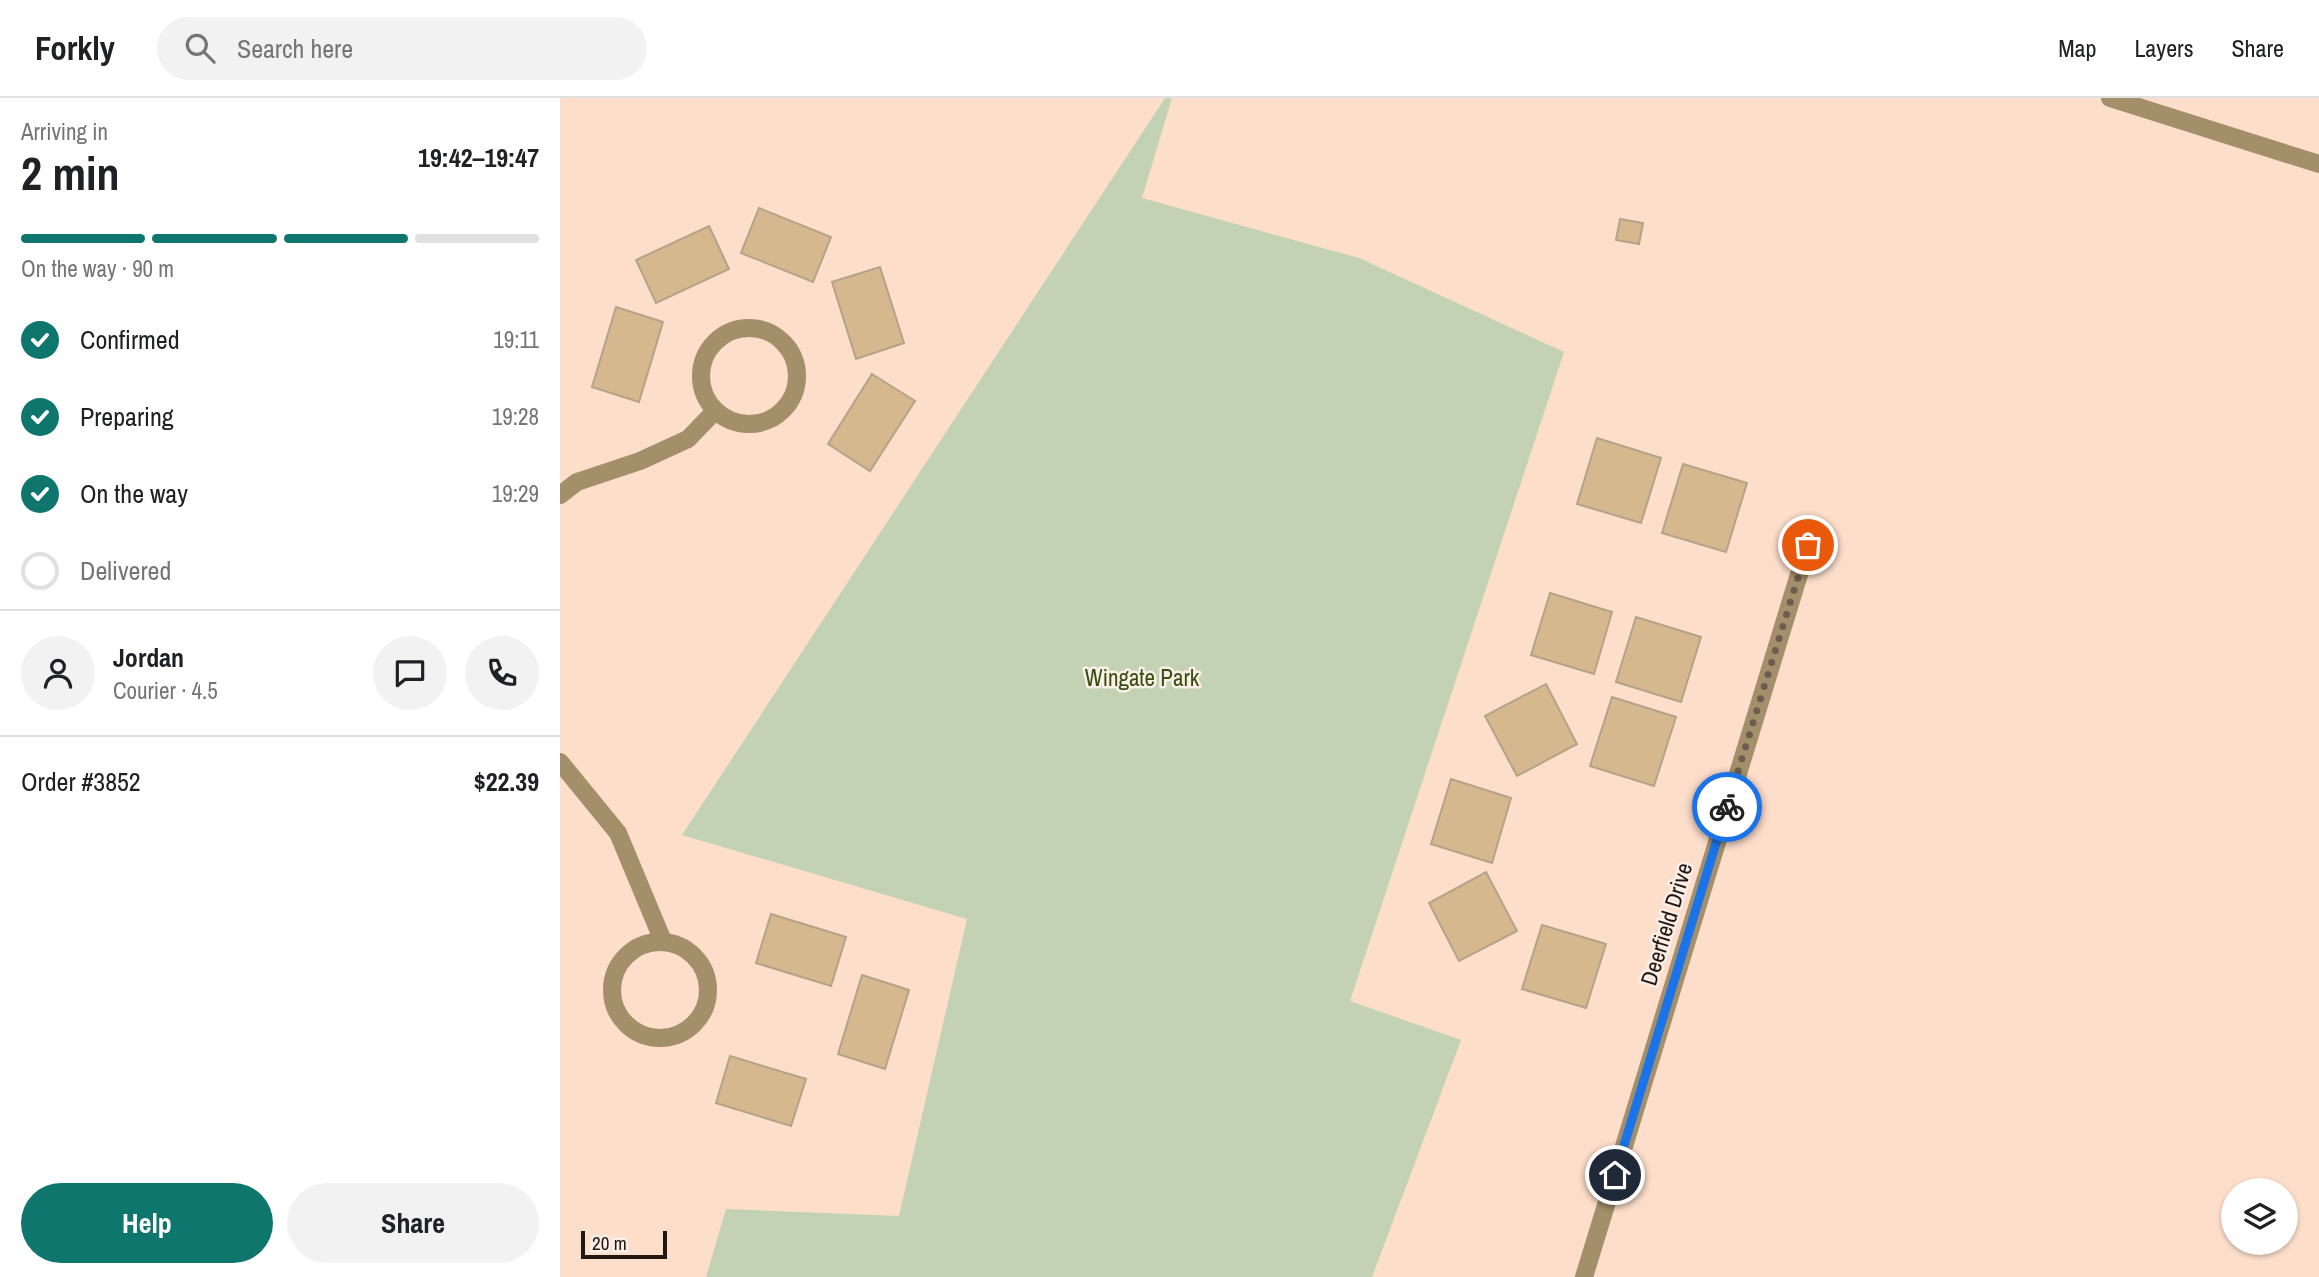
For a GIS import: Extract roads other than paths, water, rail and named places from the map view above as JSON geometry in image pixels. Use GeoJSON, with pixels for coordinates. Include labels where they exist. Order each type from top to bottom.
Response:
{"type":"FeatureCollection","features":[{"type":"Feature","properties":{"kind":"street"},"geometry":{"type":"LineString","coordinates":[[2110,98],[2319,164]]}},
{"type":"Feature","properties":{"kind":"street"},"geometry":{"type":"LineString","coordinates":[[754,328],[770,332],[784,342],[793,356],[797,373],[796,389],[789,405],[777,416],[761,424],[744,425],[728,420],[715,411],[705,397],[701,380],[702,364],[709,348],[722,337],[737,330],[754,328]]}},
{"type":"Feature","properties":{"kind":"street"},"geometry":{"type":"LineString","coordinates":[[560,495],[577,482],[640,461],[688,439],[715,411]]}},
{"type":"Feature","properties":{"kind":"street","name":"Deerfield Drive"},"geometry":{"type":"LineString","coordinates":[[1584,1277],[1808,545]]}},
{"type":"Feature","properties":{"kind":"street"},"geometry":{"type":"LineString","coordinates":[[560,762],[618,833],[663,941]]}},
{"type":"Feature","properties":{"kind":"street"},"geometry":{"type":"LineString","coordinates":[[663,941],[683,946],[700,961],[709,981],[708,1003],[697,1022],[680,1035],[658,1039],[637,1033],[621,1019],[612,999],[613,977],[623,957],[641,945],[663,941]]}},
{"type":"Feature","properties":{"kind":"park label","name":"Wingate Park"},"geometry":{"type":"Point","coordinates":[1142,677]}}]}
